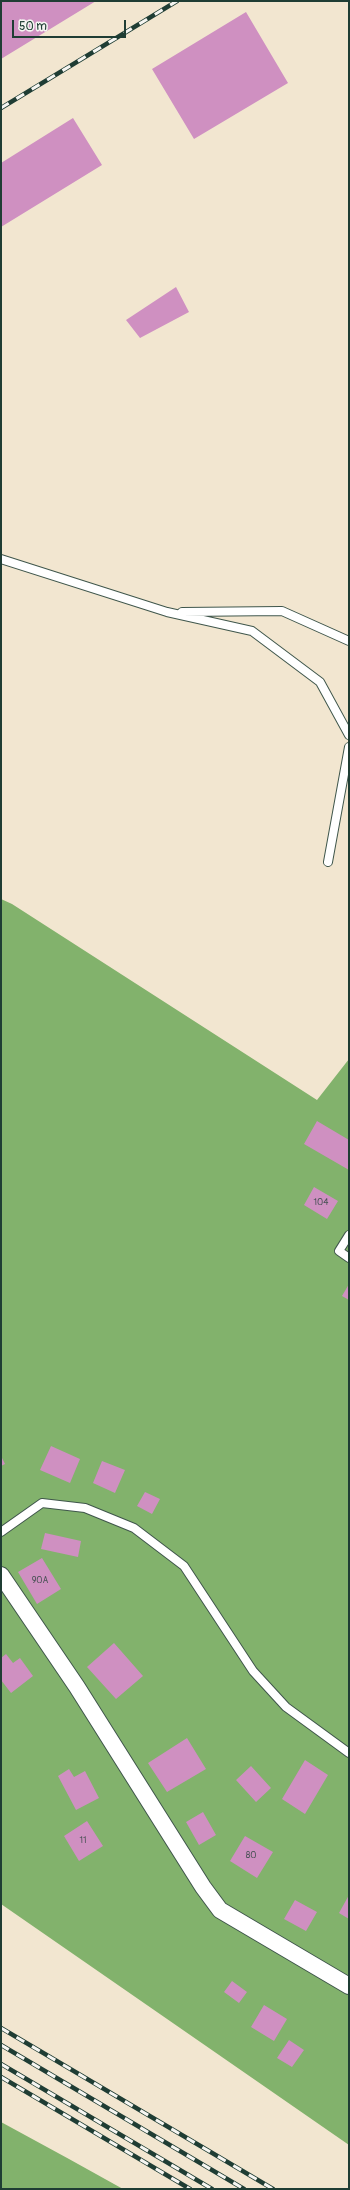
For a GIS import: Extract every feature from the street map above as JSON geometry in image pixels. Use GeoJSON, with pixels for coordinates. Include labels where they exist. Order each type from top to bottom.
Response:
{"type":"FeatureCollection","features":[{"type":"Feature","properties":{"kind":"street"},"geometry":{"type":"LineString","coordinates":[[1,1575],[77,1687],[203,1887],[220,1910],[349,1986]]}},
{"type":"Feature","properties":{"kind":"lane"},"geometry":{"type":"LineString","coordinates":[[1,559],[167,612],[252,631],[320,682],[349,735]]}},
{"type":"Feature","properties":{"kind":"lane"},"geometry":{"type":"LineString","coordinates":[[167,612],[282,611],[349,641]]}},
{"type":"Feature","properties":{"kind":"lane"},"geometry":{"type":"LineString","coordinates":[[328,862],[349,747]]}},
{"type":"Feature","properties":{"kind":"lane"},"geometry":{"type":"LineString","coordinates":[[349,1235],[339,1251],[349,1258]]}},
{"type":"Feature","properties":{"kind":"lane"},"geometry":{"type":"LineString","coordinates":[[1,1532],[42,1503],[85,1508],[134,1528],[184,1566],[253,1671],[286,1707],[349,1753]]}},
{"type":"Feature","properties":{"kind":"green space"},"geometry":{"type":"Polygon","coordinates":[[[1,899],[12,904],[317,1100],[349,1059],[349,2145],[1,1904],[1,899]]]}},
{"type":"Feature","properties":{"kind":"green space"},"geometry":{"type":"Polygon","coordinates":[[[1,2122],[69,2159],[123,2189],[1,2189],[1,2122]]]}},
{"type":"Feature","properties":{"kind":"building"},"geometry":{"type":"Polygon","coordinates":[[[1,1],[96,1],[1,59],[1,1]]]}},
{"type":"Feature","properties":{"kind":"building"},"geometry":{"type":"Polygon","coordinates":[[[246,12],[288,83],[194,139],[152,69],[246,12]]]}},
{"type":"Feature","properties":{"kind":"building"},"geometry":{"type":"Polygon","coordinates":[[[73,118],[102,165],[1,227],[1,163],[73,118]]]}},
{"type":"Feature","properties":{"kind":"building"},"geometry":{"type":"Polygon","coordinates":[[[176,287],[189,312],[140,338],[126,320],[176,287]]]}},
{"type":"Feature","properties":{"kind":"building"},"geometry":{"type":"Polygon","coordinates":[[[317,1121],[349,1140],[349,1170],[304,1144],[317,1121]]]}},
{"type":"Feature","properties":{"kind":"building"},"geometry":{"type":"Polygon","coordinates":[[[314,1187],[338,1201],[327,1219],[304,1205],[314,1187]]]}},
{"type":"Feature","properties":{"kind":"building"},"geometry":{"type":"Polygon","coordinates":[[[349,1284],[349,1300],[342,1296],[349,1284]]]}},
{"type":"Feature","properties":{"kind":"building"},"geometry":{"type":"Polygon","coordinates":[[[51,1446],[80,1459],[70,1483],[40,1470],[51,1446]]]}},
{"type":"Feature","properties":{"kind":"building"},"geometry":{"type":"Polygon","coordinates":[[[1,1456],[5,1464],[1,1466],[1,1456]]]}},
{"type":"Feature","properties":{"kind":"building"},"geometry":{"type":"Polygon","coordinates":[[[102,1461],[125,1470],[115,1493],[93,1483],[102,1461]]]}},
{"type":"Feature","properties":{"kind":"building"},"geometry":{"type":"Polygon","coordinates":[[[145,1492],[160,1499],[152,1514],[137,1506],[145,1492]]]}},
{"type":"Feature","properties":{"kind":"building"},"geometry":{"type":"Polygon","coordinates":[[[45,1533],[81,1541],[78,1557],[41,1549],[45,1533]]]}},
{"type":"Feature","properties":{"kind":"building"},"geometry":{"type":"Polygon","coordinates":[[[42,1558],[61,1589],[37,1604],[18,1572],[42,1558]]]}},
{"type":"Feature","properties":{"kind":"building"},"geometry":{"type":"Polygon","coordinates":[[[114,1643],[143,1676],[116,1699],[87,1667],[114,1643]]]}},
{"type":"Feature","properties":{"kind":"building"},"geometry":{"type":"Polygon","coordinates":[[[6,1654],[13,1663],[20,1658],[33,1676],[11,1693],[1,1680],[1,1658],[6,1654]]]}},
{"type":"Feature","properties":{"kind":"building"},"geometry":{"type":"Polygon","coordinates":[[[187,1738],[206,1769],[167,1792],[148,1763],[187,1738]]]}},
{"type":"Feature","properties":{"kind":"building"},"geometry":{"type":"Polygon","coordinates":[[[305,1760],[328,1775],[305,1814],[282,1799],[305,1760]]]}},
{"type":"Feature","properties":{"kind":"building"},"geometry":{"type":"Polygon","coordinates":[[[251,1766],[271,1788],[256,1802],[236,1780],[251,1766]]]}},
{"type":"Feature","properties":{"kind":"building"},"geometry":{"type":"Polygon","coordinates":[[[69,1769],[74,1777],[85,1771],[99,1798],[76,1810],[58,1776],[69,1769]]]}},
{"type":"Feature","properties":{"kind":"building"},"geometry":{"type":"Polygon","coordinates":[[[203,1812],[216,1835],[199,1845],[186,1822],[203,1812]]]}},
{"type":"Feature","properties":{"kind":"building"},"geometry":{"type":"Polygon","coordinates":[[[87,1821],[103,1846],[79,1861],[64,1836],[87,1821]]]}},
{"type":"Feature","properties":{"kind":"building"},"geometry":{"type":"Polygon","coordinates":[[[245,1836],[273,1852],[257,1878],[230,1861],[245,1836]]]}},
{"type":"Feature","properties":{"kind":"building"},"geometry":{"type":"Polygon","coordinates":[[[349,1895],[349,1919],[339,1913],[349,1895]]]}},
{"type":"Feature","properties":{"kind":"building"},"geometry":{"type":"Polygon","coordinates":[[[295,1900],[317,1912],[306,1931],[284,1919],[295,1900]]]}},
{"type":"Feature","properties":{"kind":"building"},"geometry":{"type":"Polygon","coordinates":[[[232,1981],[247,1992],[239,2003],[224,1992],[232,1981]]]}},
{"type":"Feature","properties":{"kind":"building"},"geometry":{"type":"Polygon","coordinates":[[[264,2005],[287,2019],[274,2041],[251,2027],[264,2005]]]}},
{"type":"Feature","properties":{"kind":"building"},"geometry":{"type":"Polygon","coordinates":[[[289,2040],[304,2050],[292,2067],[277,2058],[289,2040]]]}},
{"type":"Feature","properties":{"kind":"railway"},"geometry":{"type":"LineString","coordinates":[[1,108],[177,1]]}},
{"type":"Feature","properties":{"kind":"railway"},"geometry":{"type":"LineString","coordinates":[[1,2028],[273,2189]]}},
{"type":"Feature","properties":{"kind":"railway"},"geometry":{"type":"LineString","coordinates":[[1,2045],[244,2189]]}},
{"type":"Feature","properties":{"kind":"railway"},"geometry":{"type":"LineString","coordinates":[[1,2064],[212,2189]]}},
{"type":"Feature","properties":{"kind":"railway"},"geometry":{"type":"LineString","coordinates":[[1,2077],[190,2189]]}}]}
